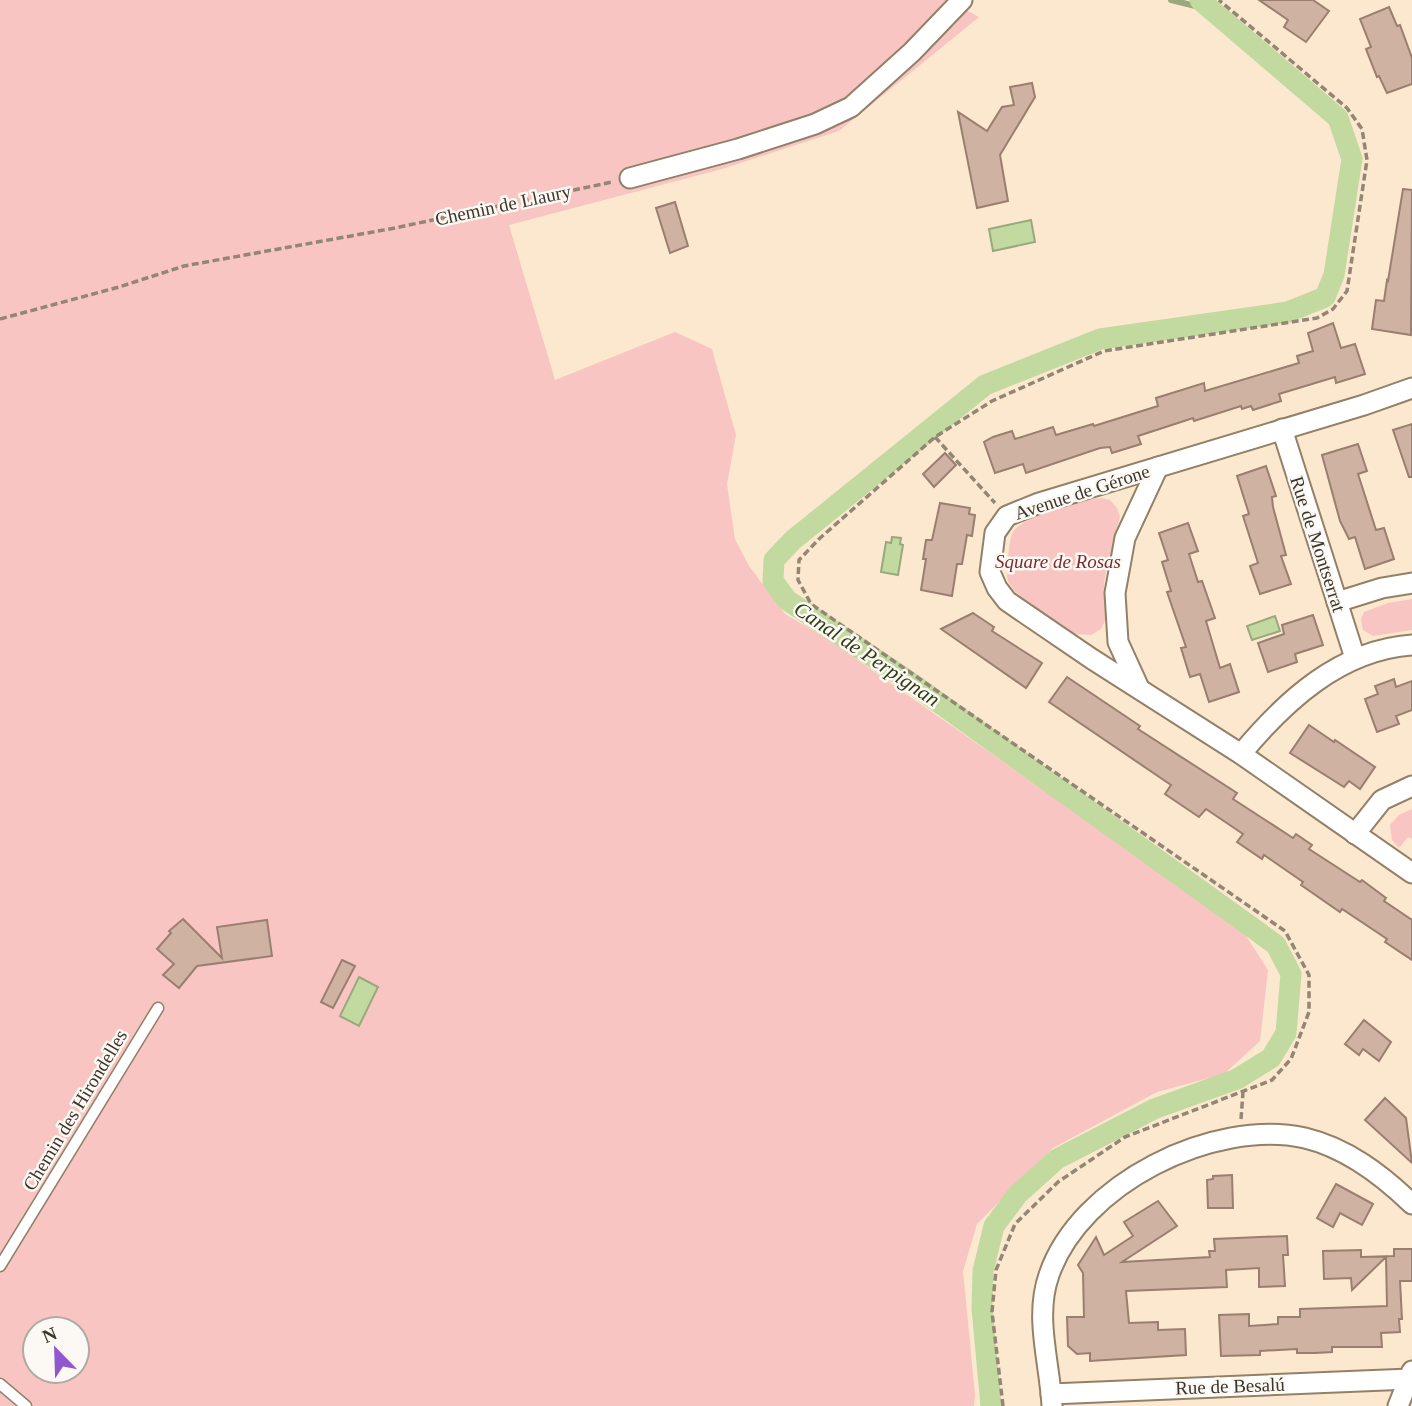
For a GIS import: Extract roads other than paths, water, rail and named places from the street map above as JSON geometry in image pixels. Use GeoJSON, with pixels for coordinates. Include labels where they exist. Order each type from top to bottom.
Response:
{"type":"FeatureCollection","features":[{"type":"Feature","properties":{"kind":"street"},"geometry":{"type":"LineString","coordinates":[[630,178],[738,149],[815,124],[851,107],[912,52],[962,0]]}},
{"type":"Feature","properties":{"kind":"street","name":"Avenue de Gérone"},"geometry":{"type":"LineString","coordinates":[[1412,388],[1039,503],[1007,516],[995,533],[990,572],[1007,601],[1241,754],[1412,873]]}},
{"type":"Feature","properties":{"kind":"street","name":"Rue de Montserrat"},"geometry":{"type":"LineString","coordinates":[[1282,429],[1355,658]]}},
{"type":"Feature","properties":{"kind":"street","name":"Avenue de Gérone"},"geometry":{"type":"LineString","coordinates":[[1140,689],[1118,642],[1115,593],[1125,538],[1158,467]]}},
{"type":"Feature","properties":{"kind":"street"},"geometry":{"type":"LineString","coordinates":[[1337,601],[1412,583]]}},
{"type":"Feature","properties":{"kind":"street"},"geometry":{"type":"LineString","coordinates":[[1241,754],[1268,723],[1329,671],[1355,658],[1412,645]]}},
{"type":"Feature","properties":{"kind":"street"},"geometry":{"type":"LineString","coordinates":[[1355,834],[1382,800],[1412,786]]}},
{"type":"Feature","properties":{"kind":"street"},"geometry":{"type":"LineString","coordinates":[[1051,1400],[1042,1311],[1048,1278],[1058,1252],[1086,1214],[1132,1177],[1182,1152],[1240,1135],[1281,1134],[1330,1145],[1359,1160],[1412,1204]]}},
{"type":"Feature","properties":{"kind":"street"},"geometry":{"type":"LineString","coordinates":[[1398,1406],[1411,1375]]}},
{"type":"Feature","properties":{"kind":"street","name":"Rue de Besalú"},"geometry":{"type":"LineString","coordinates":[[1051,1400],[1411,1375]]}},
{"type":"Feature","properties":{"kind":"lane","name":"Chemin des Hirondelles"},"geometry":{"type":"LineString","coordinates":[[0,1266],[158,1007]]}},
{"type":"Feature","properties":{"kind":"lane"},"geometry":{"type":"LineString","coordinates":[[0,1384],[26,1406]]}},
{"type":"Feature","properties":{"kind":"waterway"},"geometry":{"type":"LineString","coordinates":[[1171,0],[1212,10]]}},
{"type":"Feature","properties":{"kind":"waterway","name":"Canal de Perpignan"},"geometry":{"type":"LineString","coordinates":[[991,1406],[982,1308],[983,1271],[994,1226],[1018,1194],[1057,1159],[1154,1109],[1237,1079],[1271,1058],[1286,1033],[1291,974],[1276,945],[913,684],[787,600],[773,581],[774,560],[793,540],[985,385],[1100,339],[1288,312],[1325,297],[1334,275],[1352,159],[1338,118],[1200,0]]}},
{"type":"Feature","properties":{"kind":"park label","name":"Square de Rosas"},"geometry":{"type":"Point","coordinates":[1058,561]}}]}
